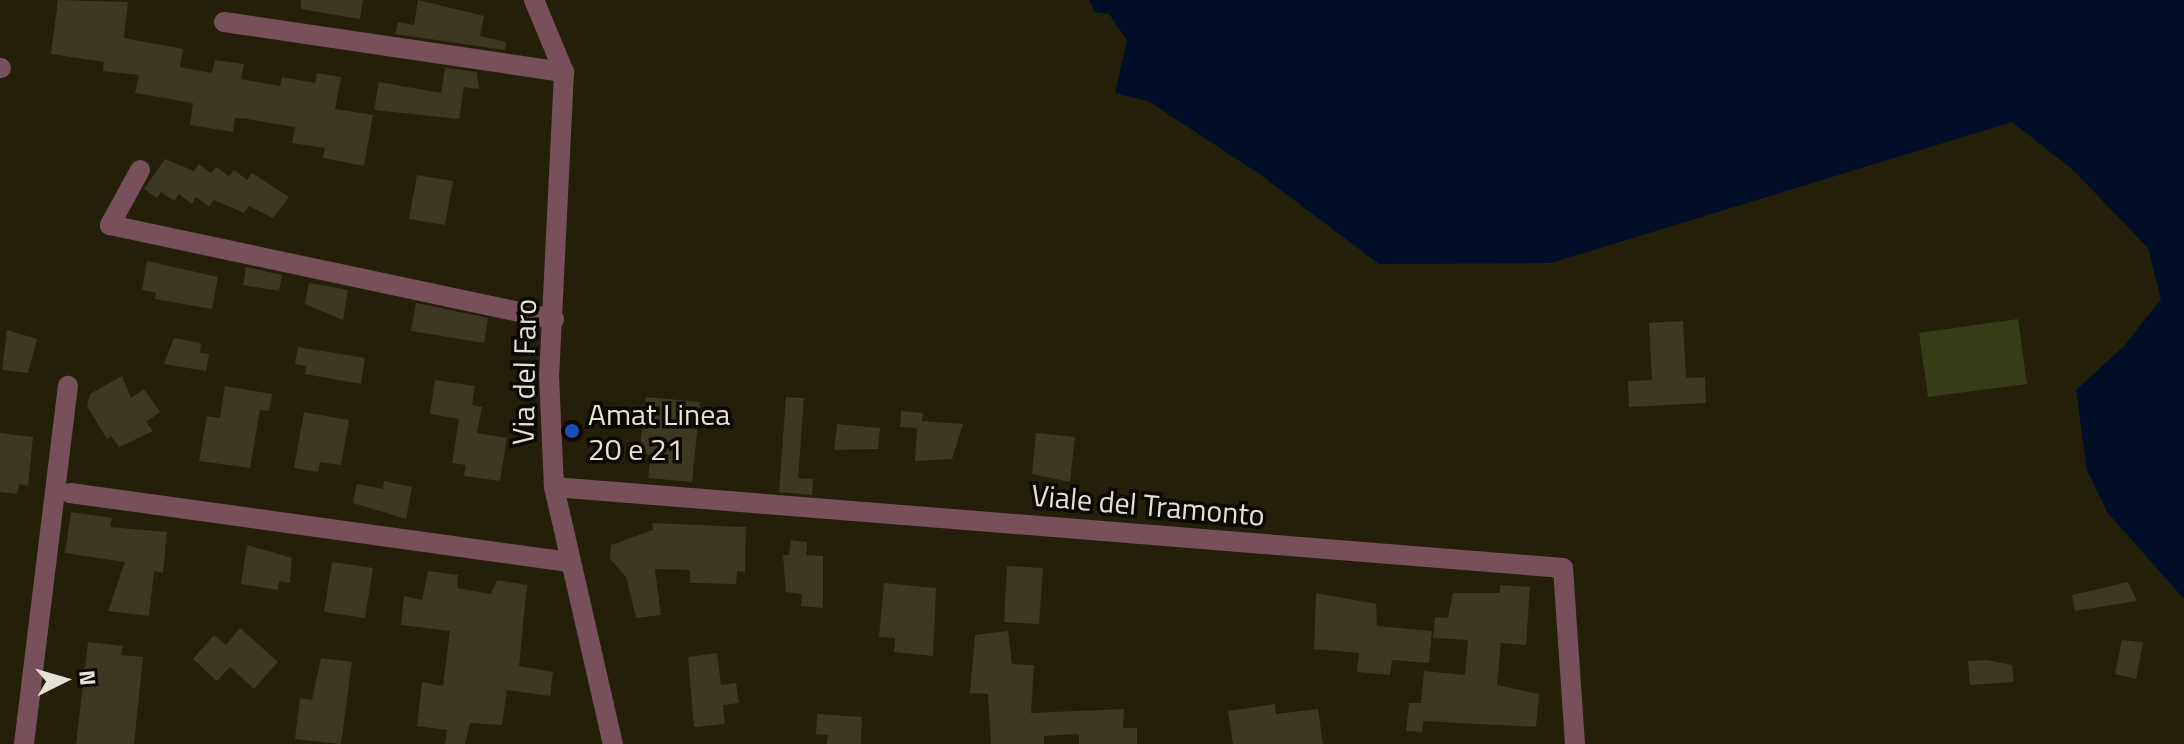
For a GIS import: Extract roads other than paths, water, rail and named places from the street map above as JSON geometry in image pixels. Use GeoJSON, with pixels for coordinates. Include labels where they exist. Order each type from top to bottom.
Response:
{"type":"FeatureCollection","features":[{"type":"Feature","properties":{"kind":"street","name":"Via del Faro"},"geometry":{"type":"LineString","coordinates":[[534,0],[564,72],[549,374],[554,487],[613,744]]}},
{"type":"Feature","properties":{"kind":"street"},"geometry":{"type":"LineString","coordinates":[[224,22],[564,72]]}},
{"type":"Feature","properties":{"kind":"street"},"geometry":{"type":"LineString","coordinates":[[140,170],[110,225],[554,319]]}},
{"type":"Feature","properties":{"kind":"street"},"geometry":{"type":"LineString","coordinates":[[24,744],[68,386]]}},
{"type":"Feature","properties":{"kind":"street","name":"Viale del Tramonto"},"geometry":{"type":"LineString","coordinates":[[554,487],[1563,568],[1575,744]]}},
{"type":"Feature","properties":{"kind":"street"},"geometry":{"type":"LineString","coordinates":[[70,493],[569,562]]}},
{"type":"Feature","properties":{"kind":"water"},"geometry":{"type":"Polygon","coordinates":[[[1089,0],[2184,0],[2184,599],[2107,512],[2087,470],[2076,390],[2124,346],[2161,299],[2148,248],[2072,169],[2012,122],[1551,263],[1379,264],[1258,173],[1148,101],[1115,93],[1127,40],[1109,14],[1095,12],[1089,0]]]}},
{"type":"Feature","properties":{"kind":"place","name":"Amat Linea 20 e 21"},"geometry":{"type":"Point","coordinates":[572,431]}}]}
